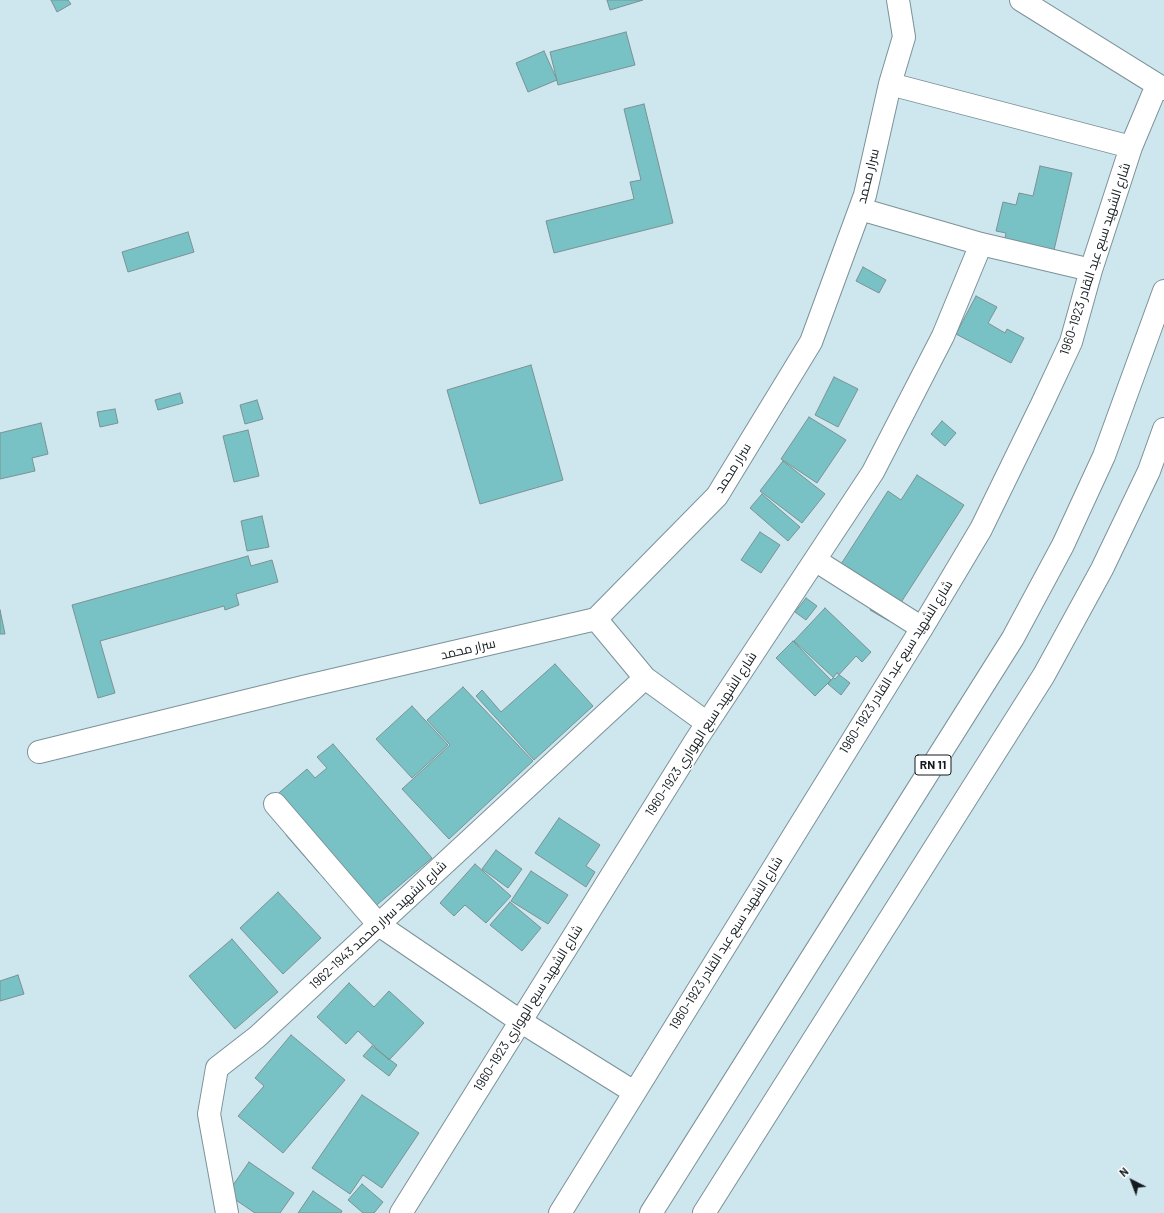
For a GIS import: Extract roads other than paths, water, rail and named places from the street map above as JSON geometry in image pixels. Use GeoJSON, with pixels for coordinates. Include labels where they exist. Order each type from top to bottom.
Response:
{"type":"FeatureCollection","features":[{"type":"Feature","properties":{"kind":"main road","name":"سرار محمد"},"geometry":{"type":"LineString","coordinates":[[39,752],[302,687],[596,619],[717,496],[810,342],[865,195],[890,84],[904,37],[898,0]]}},
{"type":"Feature","properties":{"kind":"main road"},"geometry":{"type":"LineString","coordinates":[[1025,1],[1161,87]]}},
{"type":"Feature","properties":{"kind":"main road"},"geometry":{"type":"LineString","coordinates":[[890,84],[1131,146]]}},
{"type":"Feature","properties":{"kind":"main road","name":"شارع الشهيد سبع عبد القادر 1923-1960"},"geometry":{"type":"LineString","coordinates":[[560,1213],[922,628],[981,529],[1071,342],[1131,146],[1161,87]]}},
{"type":"Feature","properties":{"kind":"main road"},"geometry":{"type":"LineString","coordinates":[[860,209],[981,244],[1092,270]]}},
{"type":"Feature","properties":{"kind":"main road","name":"شارع الشهيد سبع الهواري 1923-1960"},"geometry":{"type":"LineString","coordinates":[[401,1213],[707,723],[873,472],[943,336],[981,244]]}},
{"type":"Feature","properties":{"kind":"main road","name":"RN 11"},"geometry":{"type":"LineString","coordinates":[[651,1213],[1013,638],[1063,545],[1104,456],[1164,291]]}},
{"type":"Feature","properties":{"kind":"main road"},"geometry":{"type":"LineString","coordinates":[[704,1213],[1044,675],[1102,568],[1148,471],[1164,429]]}},
{"type":"Feature","properties":{"kind":"main road"},"geometry":{"type":"LineString","coordinates":[[815,560],[922,628]]}},
{"type":"Feature","properties":{"kind":"main road"},"geometry":{"type":"LineString","coordinates":[[596,619],[645,678],[707,723]]}},
{"type":"Feature","properties":{"kind":"main road","name":"شارع الشهيد سرار محمد 1943-1962"},"geometry":{"type":"LineString","coordinates":[[227,1213],[209,1114],[217,1068],[257,1036],[645,678]]}},
{"type":"Feature","properties":{"kind":"main road"},"geometry":{"type":"LineString","coordinates":[[275,804],[378,925],[520,1021],[634,1092]]}}]}
